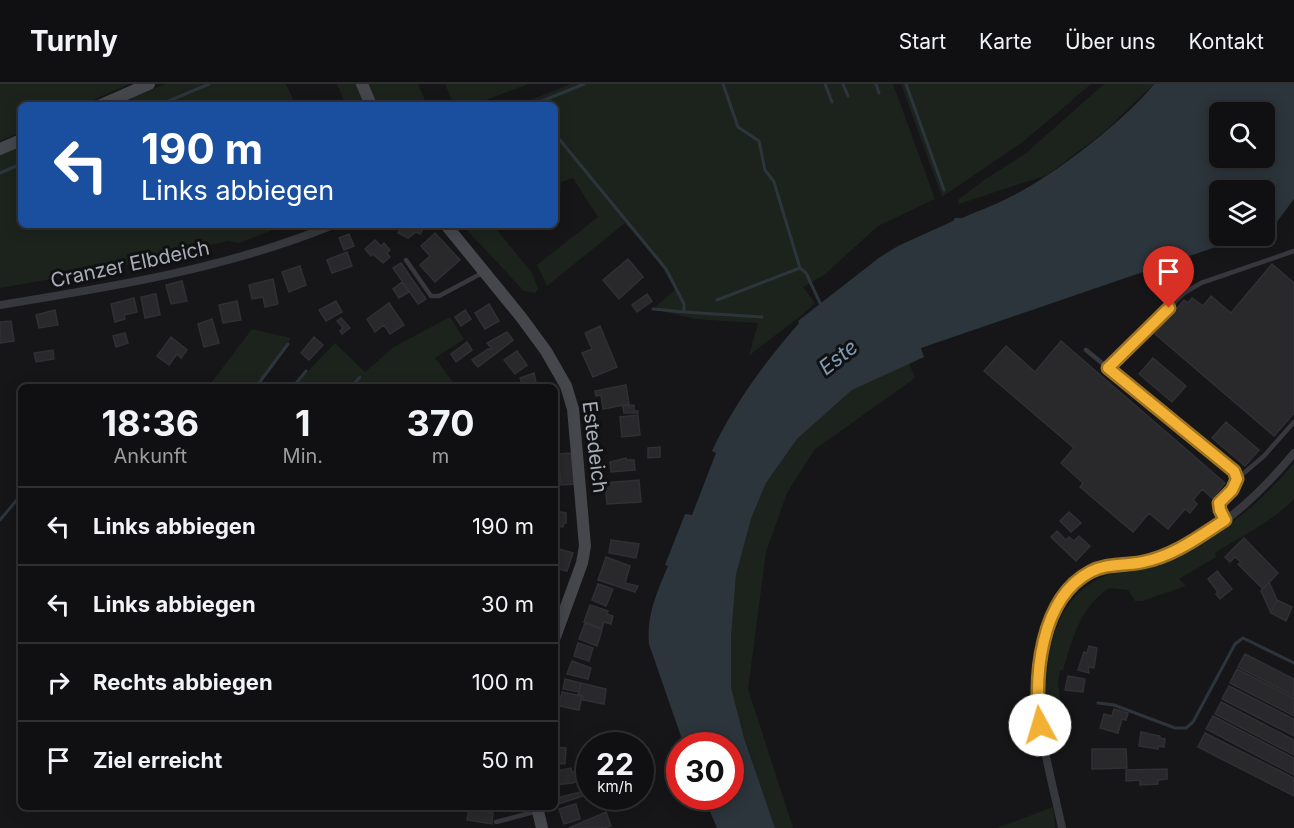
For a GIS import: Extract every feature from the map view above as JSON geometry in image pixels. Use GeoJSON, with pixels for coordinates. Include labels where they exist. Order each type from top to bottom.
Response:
{"type":"FeatureCollection","features":[{"type":"Feature","properties":{"kind":"street"},"geometry":{"type":"LineString","coordinates":[[108,102],[149,84]]}},
{"type":"Feature","properties":{"kind":"street"},"geometry":{"type":"LineString","coordinates":[[362,84],[370,102]]}},
{"type":"Feature","properties":{"kind":"street"},"geometry":{"type":"LineString","coordinates":[[0,149],[18,141]]}},
{"type":"Feature","properties":{"kind":"street","name":"Cranzer Elbdeich"},"geometry":{"type":"LineString","coordinates":[[0,305],[72,294],[224,261],[253,254],[325,228]]}},
{"type":"Feature","properties":{"kind":"street","name":"Estedeich"},"geometry":{"type":"LineString","coordinates":[[449,228],[486,271],[546,351],[566,386],[573,410],[585,546],[582,563],[558,629]]}},
{"type":"Feature","properties":{"kind":"street"},"geometry":{"type":"LineString","coordinates":[[1062,828],[1040,725],[1037,699],[1041,653],[1048,626],[1059,604],[1071,587],[1088,573],[1107,566],[1143,562],[1166,555],[1225,520],[1257,496],[1292,459]]}},
{"type":"Feature","properties":{"kind":"street"},"geometry":{"type":"LineString","coordinates":[[537,810],[542,828]]}},
{"type":"Feature","properties":{"kind":"lane"},"geometry":{"type":"LineString","coordinates":[[1108,368],[1185,293],[1201,283],[1294,251]]}},
{"type":"Feature","properties":{"kind":"lane"},"geometry":{"type":"LineString","coordinates":[[406,260],[431,296],[439,297],[486,271]]}},
{"type":"Feature","properties":{"kind":"lane"},"geometry":{"type":"LineString","coordinates":[[1086,350],[1234,471],[1237,479]]}},
{"type":"Feature","properties":{"kind":"lane"},"geometry":{"type":"LineString","coordinates":[[1225,520],[1219,503],[1232,490],[1237,479],[1264,456],[1294,422]]}},
{"type":"Feature","properties":{"kind":"lane"},"geometry":{"type":"LineString","coordinates":[[496,822],[534,810]]}},
{"type":"Feature","properties":{"kind":"shaded area"},"geometry":{"type":"Polygon","coordinates":[[[0,84],[129,84],[89,102],[18,102],[18,133],[0,141],[0,84]]]}},
{"type":"Feature","properties":{"kind":"shaded area"},"geometry":{"type":"Polygon","coordinates":[[[165,84],[286,84],[295,102],[123,102],[165,84]]]}},
{"type":"Feature","properties":{"kind":"shaded area"},"geometry":{"type":"Polygon","coordinates":[[[337,84],[356,84],[364,102],[345,102],[337,84]]]}},
{"type":"Feature","properties":{"kind":"shaded area"},"geometry":{"type":"Polygon","coordinates":[[[368,84],[418,84],[426,102],[376,102],[368,84]]]}},
{"type":"Feature","properties":{"kind":"shaded area"},"geometry":{"type":"Polygon","coordinates":[[[445,84],[528,84],[481,102],[453,102],[445,84]]]}},
{"type":"Feature","properties":{"kind":"shaded area"},"geometry":{"type":"Polygon","coordinates":[[[571,84],[893,84],[935,199],[878,226],[824,275],[803,287],[815,303],[749,356],[758,323],[695,319],[653,309],[675,290],[659,264],[625,223],[547,286],[537,265],[598,217],[573,178],[561,182],[558,196],[558,102],[526,102],[571,84]]]}},
{"type":"Feature","properties":{"kind":"shaded area"},"geometry":{"type":"Polygon","coordinates":[[[901,84],[1091,84],[1024,141],[942,197],[901,84]]]}},
{"type":"Feature","properties":{"kind":"shaded area"},"geometry":{"type":"Polygon","coordinates":[[[1104,84],[1154,84],[1104,132],[1047,175],[959,204],[958,200],[1025,154],[1104,84]]]}},
{"type":"Feature","properties":{"kind":"shaded area"},"geometry":{"type":"Polygon","coordinates":[[[18,147],[18,228],[278,228],[239,243],[228,241],[113,268],[0,288],[0,156],[18,147]]]}},
{"type":"Feature","properties":{"kind":"shaded area"},"geometry":{"type":"Polygon","coordinates":[[[465,228],[495,228],[532,273],[538,289],[535,293],[524,291],[465,228]]]}},
{"type":"Feature","properties":{"kind":"shaded area"},"geometry":{"type":"Polygon","coordinates":[[[450,317],[464,339],[435,358],[454,384],[296,384],[335,343],[365,372],[394,347],[450,317]]]}},
{"type":"Feature","properties":{"kind":"shaded area"},"geometry":{"type":"Polygon","coordinates":[[[252,329],[291,338],[258,384],[210,384],[252,329]]]}},
{"type":"Feature","properties":{"kind":"shaded area"},"geometry":{"type":"Polygon","coordinates":[[[909,363],[915,378],[814,450],[787,493],[766,552],[748,689],[793,828],[775,828],[744,738],[731,687],[731,638],[736,575],[751,519],[766,483],[797,439],[852,390],[909,363]]]}},
{"type":"Feature","properties":{"kind":"shaded area"},"geometry":{"type":"Polygon","coordinates":[[[1294,463],[1294,499],[1266,522],[1215,553],[1216,557],[1179,579],[1186,586],[1142,601],[1135,601],[1128,590],[1109,588],[1099,596],[1084,614],[1070,646],[1063,670],[1060,670],[1058,683],[1062,717],[1047,715],[1047,673],[1054,633],[1073,599],[1088,585],[1116,570],[1173,558],[1207,540],[1254,505],[1294,463]]]}},
{"type":"Feature","properties":{"kind":"shaded area"},"geometry":{"type":"Polygon","coordinates":[[[1053,807],[1055,828],[997,828],[1053,807]]]}},
{"type":"Feature","properties":{"kind":"water","name":"Este"},"geometry":{"type":"Polygon","coordinates":[[[1154,84],[1294,84],[1294,199],[1275,224],[1275,180],[1209,180],[1209,246],[1219,246],[921,348],[924,357],[852,390],[797,439],[766,483],[751,519],[736,575],[731,638],[731,687],[742,732],[679,732],[649,644],[649,624],[653,604],[685,514],[692,515],[716,453],[712,451],[740,400],[762,368],[799,323],[798,321],[880,257],[955,218],[962,218],[1002,201],[1040,180],[1094,141],[1154,84]]]}},
{"type":"Feature","properties":{"kind":"water"},"geometry":{"type":"Polygon","coordinates":[[[744,738],[775,828],[717,828],[709,810],[744,810],[744,738]]]}},
{"type":"Feature","properties":{"kind":"building"},"geometry":{"type":"Polygon","coordinates":[[[400,228],[424,228],[420,234],[416,232],[408,238],[398,233],[400,228]]]}},
{"type":"Feature","properties":{"kind":"building"},"geometry":{"type":"Polygon","coordinates":[[[435,233],[460,260],[435,282],[420,265],[430,256],[421,246],[435,233]]]}},
{"type":"Feature","properties":{"kind":"building"},"geometry":{"type":"Polygon","coordinates":[[[349,234],[354,246],[344,250],[339,238],[349,234]]]}},
{"type":"Feature","properties":{"kind":"building"},"geometry":{"type":"Polygon","coordinates":[[[375,240],[381,246],[384,243],[390,250],[387,253],[390,257],[383,263],[373,254],[371,256],[365,249],[375,240]]]}},
{"type":"Feature","properties":{"kind":"building"},"geometry":{"type":"Polygon","coordinates":[[[347,252],[352,266],[332,273],[327,260],[347,252]]]}},
{"type":"Feature","properties":{"kind":"building"},"geometry":{"type":"Polygon","coordinates":[[[628,259],[643,277],[619,299],[603,280],[628,259]]]}},
{"type":"Feature","properties":{"kind":"building"},"geometry":{"type":"Polygon","coordinates":[[[401,263],[426,299],[418,304],[393,268],[401,263]]]}},
{"type":"Feature","properties":{"kind":"building"},"geometry":{"type":"Polygon","coordinates":[[[1272,264],[1294,283],[1294,413],[1274,436],[1155,334],[1184,300],[1188,303],[1192,298],[1203,306],[1211,296],[1231,313],[1272,264]]]}},
{"type":"Feature","properties":{"kind":"building"},"geometry":{"type":"Polygon","coordinates":[[[300,266],[306,285],[289,292],[282,272],[300,266]]]}},
{"type":"Feature","properties":{"kind":"building"},"geometry":{"type":"Polygon","coordinates":[[[273,279],[278,304],[265,307],[263,297],[252,299],[249,285],[273,279]]]}},
{"type":"Feature","properties":{"kind":"building"},"geometry":{"type":"Polygon","coordinates":[[[182,281],[187,301],[171,304],[166,285],[182,281]]]}},
{"type":"Feature","properties":{"kind":"building"},"geometry":{"type":"Polygon","coordinates":[[[402,282],[409,292],[399,298],[393,289],[402,282]]]}},
{"type":"Feature","properties":{"kind":"building"},"geometry":{"type":"Polygon","coordinates":[[[156,294],[160,315],[145,318],[141,297],[156,294]]]}},
{"type":"Feature","properties":{"kind":"building"},"geometry":{"type":"Polygon","coordinates":[[[647,294],[652,301],[637,312],[632,305],[647,294]]]}},
{"type":"Feature","properties":{"kind":"building"},"geometry":{"type":"Polygon","coordinates":[[[134,298],[137,312],[124,315],[125,319],[115,322],[111,304],[134,298]]]}},
{"type":"Feature","properties":{"kind":"building"},"geometry":{"type":"Polygon","coordinates":[[[237,301],[241,320],[223,323],[219,305],[237,301]]]}},
{"type":"Feature","properties":{"kind":"building"},"geometry":{"type":"Polygon","coordinates":[[[336,301],[342,312],[326,321],[319,310],[336,301]]]}},
{"type":"Feature","properties":{"kind":"building"},"geometry":{"type":"Polygon","coordinates":[[[389,303],[404,325],[390,334],[384,325],[375,332],[367,319],[389,303]]]}},
{"type":"Feature","properties":{"kind":"building"},"geometry":{"type":"Polygon","coordinates":[[[489,304],[499,321],[485,329],[475,313],[489,304]]]}},
{"type":"Feature","properties":{"kind":"building"},"geometry":{"type":"Polygon","coordinates":[[[55,310],[58,325],[39,328],[36,315],[55,310]]]}},
{"type":"Feature","properties":{"kind":"building"},"geometry":{"type":"Polygon","coordinates":[[[465,310],[471,319],[461,326],[455,317],[465,310]]]}},
{"type":"Feature","properties":{"kind":"building"},"geometry":{"type":"Polygon","coordinates":[[[341,318],[350,328],[342,334],[340,331],[343,328],[337,321],[341,318]]]}},
{"type":"Feature","properties":{"kind":"building"},"geometry":{"type":"Polygon","coordinates":[[[212,319],[219,343],[204,347],[198,324],[212,319]]]}},
{"type":"Feature","properties":{"kind":"building"},"geometry":{"type":"Polygon","coordinates":[[[11,321],[14,341],[0,343],[0,322],[11,321]]]}},
{"type":"Feature","properties":{"kind":"building"},"geometry":{"type":"Polygon","coordinates":[[[600,326],[617,367],[593,377],[582,353],[592,349],[585,333],[600,326]]]}},
{"type":"Feature","properties":{"kind":"building"},"geometry":{"type":"Polygon","coordinates":[[[507,332],[513,340],[478,367],[472,360],[488,349],[492,349],[487,343],[507,332]]]}},
{"type":"Feature","properties":{"kind":"building"},"geometry":{"type":"Polygon","coordinates":[[[125,333],[128,343],[116,347],[113,336],[125,333]]]}},
{"type":"Feature","properties":{"kind":"building"},"geometry":{"type":"Polygon","coordinates":[[[171,337],[187,350],[181,358],[177,354],[169,365],[157,356],[171,337]]]}},
{"type":"Feature","properties":{"kind":"building"},"geometry":{"type":"Polygon","coordinates":[[[314,337],[323,345],[309,360],[301,353],[314,337]]]}},
{"type":"Feature","properties":{"kind":"building"},"geometry":{"type":"Polygon","coordinates":[[[1061,341],[1225,483],[1212,498],[1202,489],[1193,500],[1197,504],[1190,513],[1185,509],[1168,529],[1149,513],[1133,532],[1080,487],[1083,483],[1061,463],[1074,448],[984,371],[1006,346],[1035,372],[1061,341]]]}},
{"type":"Feature","properties":{"kind":"building"},"geometry":{"type":"Polygon","coordinates":[[[467,342],[472,350],[456,362],[451,354],[467,342]]]}},
{"type":"Feature","properties":{"kind":"building"},"geometry":{"type":"Polygon","coordinates":[[[53,350],[54,359],[36,362],[34,353],[53,350]]]}},
{"type":"Feature","properties":{"kind":"building"},"geometry":{"type":"Polygon","coordinates":[[[517,351],[527,365],[515,374],[504,360],[517,351]]]}},
{"type":"Feature","properties":{"kind":"building"},"geometry":{"type":"Polygon","coordinates":[[[1153,358],[1186,386],[1172,402],[1139,374],[1153,358]]]}},
{"type":"Feature","properties":{"kind":"building"},"geometry":{"type":"Polygon","coordinates":[[[534,373],[536,384],[522,384],[520,378],[534,373]]]}},
{"type":"Feature","properties":{"kind":"building"},"geometry":{"type":"Polygon","coordinates":[[[626,385],[629,404],[603,409],[601,395],[596,396],[595,391],[626,385]]]}},
{"type":"Feature","properties":{"kind":"building"},"geometry":{"type":"Polygon","coordinates":[[[634,405],[634,411],[638,413],[624,413],[623,406],[634,405]]]}},
{"type":"Feature","properties":{"kind":"building"},"geometry":{"type":"Polygon","coordinates":[[[638,415],[640,435],[622,437],[620,417],[638,415]]]}},
{"type":"Feature","properties":{"kind":"building"},"geometry":{"type":"Polygon","coordinates":[[[1226,422],[1259,450],[1245,466],[1212,438],[1226,422]]]}},
{"type":"Feature","properties":{"kind":"building"},"geometry":{"type":"Polygon","coordinates":[[[660,447],[660,457],[648,458],[648,448],[660,447]]]}},
{"type":"Feature","properties":{"kind":"building"},"geometry":{"type":"Polygon","coordinates":[[[572,453],[575,484],[561,485],[558,454],[572,453]]]}},
{"type":"Feature","properties":{"kind":"building"},"geometry":{"type":"Polygon","coordinates":[[[626,458],[634,460],[635,470],[611,472],[610,462],[626,458]]]}},
{"type":"Feature","properties":{"kind":"building"},"geometry":{"type":"Polygon","coordinates":[[[639,480],[641,502],[607,504],[605,483],[639,480]]]}},
{"type":"Feature","properties":{"kind":"building"},"geometry":{"type":"Polygon","coordinates":[[[558,512],[566,513],[566,523],[563,527],[558,526],[558,512]]]}},
{"type":"Feature","properties":{"kind":"building"},"geometry":{"type":"Polygon","coordinates":[[[1069,512],[1081,523],[1071,532],[1060,521],[1069,512]]]}},
{"type":"Feature","properties":{"kind":"building"},"geometry":{"type":"Polygon","coordinates":[[[1057,531],[1066,540],[1069,537],[1074,541],[1079,536],[1090,546],[1076,561],[1051,537],[1057,531]]]}},
{"type":"Feature","properties":{"kind":"building"},"geometry":{"type":"Polygon","coordinates":[[[1244,538],[1278,573],[1263,589],[1238,564],[1241,562],[1235,557],[1230,562],[1225,557],[1244,538]]]}},
{"type":"Feature","properties":{"kind":"building"},"geometry":{"type":"Polygon","coordinates":[[[611,540],[639,544],[636,558],[609,553],[611,540]]]}},
{"type":"Feature","properties":{"kind":"building"},"geometry":{"type":"Polygon","coordinates":[[[558,549],[573,553],[567,571],[558,569],[558,549]]]}},
{"type":"Feature","properties":{"kind":"building"},"geometry":{"type":"Polygon","coordinates":[[[606,557],[630,566],[625,583],[638,586],[635,592],[598,580],[606,557]]]}},
{"type":"Feature","properties":{"kind":"building"},"geometry":{"type":"Polygon","coordinates":[[[1217,571],[1232,589],[1220,599],[1216,594],[1218,592],[1208,579],[1217,571]]]}},
{"type":"Feature","properties":{"kind":"building"},"geometry":{"type":"Polygon","coordinates":[[[1269,582],[1277,600],[1271,613],[1261,591],[1269,582]]]}},
{"type":"Feature","properties":{"kind":"building"},"geometry":{"type":"Polygon","coordinates":[[[598,584],[613,589],[606,606],[592,600],[598,584]]]}},
{"type":"Feature","properties":{"kind":"building"},"geometry":{"type":"Polygon","coordinates":[[[1277,600],[1292,607],[1286,621],[1271,613],[1277,600]]]}},
{"type":"Feature","properties":{"kind":"building"},"geometry":{"type":"Polygon","coordinates":[[[590,605],[608,611],[607,614],[613,616],[611,624],[604,622],[602,628],[584,622],[590,605]]]}},
{"type":"Feature","properties":{"kind":"building"},"geometry":{"type":"Polygon","coordinates":[[[585,623],[602,630],[597,646],[579,639],[585,623]]]}},
{"type":"Feature","properties":{"kind":"building"},"geometry":{"type":"Polygon","coordinates":[[[578,643],[593,648],[589,661],[574,656],[578,643]]]}},
{"type":"Feature","properties":{"kind":"building"},"geometry":{"type":"Polygon","coordinates":[[[1089,646],[1097,648],[1094,668],[1088,667],[1089,673],[1078,670],[1084,652],[1087,653],[1089,646]]]}},
{"type":"Feature","properties":{"kind":"building"},"geometry":{"type":"Polygon","coordinates":[[[1245,654],[1294,679],[1294,696],[1238,667],[1245,654]]]}},
{"type":"Feature","properties":{"kind":"building"},"geometry":{"type":"Polygon","coordinates":[[[572,661],[591,668],[588,679],[567,674],[572,661]]]}},
{"type":"Feature","properties":{"kind":"building"},"geometry":{"type":"Polygon","coordinates":[[[1237,669],[1294,698],[1294,716],[1230,683],[1237,669]]]}},
{"type":"Feature","properties":{"kind":"building"},"geometry":{"type":"Polygon","coordinates":[[[1068,676],[1085,679],[1083,692],[1065,690],[1068,676]]]}},
{"type":"Feature","properties":{"kind":"building"},"geometry":{"type":"Polygon","coordinates":[[[565,679],[581,683],[579,692],[563,689],[565,679]]]}},
{"type":"Feature","properties":{"kind":"building"},"geometry":{"type":"Polygon","coordinates":[[[581,683],[606,689],[604,704],[583,700],[584,696],[578,695],[581,683]]]}},
{"type":"Feature","properties":{"kind":"building"},"geometry":{"type":"Polygon","coordinates":[[[1229,686],[1294,719],[1294,736],[1222,699],[1229,686]]]}},
{"type":"Feature","properties":{"kind":"building"},"geometry":{"type":"Polygon","coordinates":[[[562,692],[582,696],[579,710],[559,706],[562,692]]]}},
{"type":"Feature","properties":{"kind":"building"},"geometry":{"type":"Polygon","coordinates":[[[1221,702],[1294,740],[1294,755],[1215,714],[1221,702]]]}},
{"type":"Feature","properties":{"kind":"building"},"geometry":{"type":"Polygon","coordinates":[[[1114,709],[1128,713],[1126,720],[1122,719],[1118,733],[1100,728],[1104,714],[1112,716],[1114,709]]]}},
{"type":"Feature","properties":{"kind":"building"},"geometry":{"type":"Polygon","coordinates":[[[1213,716],[1294,758],[1294,775],[1206,729],[1213,716]]]}},
{"type":"Feature","properties":{"kind":"building"},"geometry":{"type":"Polygon","coordinates":[[[1141,732],[1165,739],[1164,747],[1159,746],[1158,749],[1139,746],[1141,732]]]}},
{"type":"Feature","properties":{"kind":"building"},"geometry":{"type":"Polygon","coordinates":[[[1205,733],[1294,778],[1294,796],[1198,747],[1205,733]]]}},
{"type":"Feature","properties":{"kind":"building"},"geometry":{"type":"Polygon","coordinates":[[[558,747],[566,748],[565,764],[558,763],[558,747]]]}},
{"type":"Feature","properties":{"kind":"building"},"geometry":{"type":"Polygon","coordinates":[[[1092,749],[1126,749],[1127,768],[1092,769],[1092,749]]]}},
{"type":"Feature","properties":{"kind":"building"},"geometry":{"type":"Polygon","coordinates":[[[571,768],[572,772],[576,772],[576,782],[558,785],[558,770],[571,768]]]}},
{"type":"Feature","properties":{"kind":"building"},"geometry":{"type":"Polygon","coordinates":[[[1167,769],[1167,779],[1158,780],[1158,784],[1140,785],[1140,780],[1126,781],[1126,770],[1167,769]]]}},
{"type":"Feature","properties":{"kind":"building"},"geometry":{"type":"Polygon","coordinates":[[[576,793],[576,798],[558,804],[558,798],[576,793]]]}},
{"type":"Feature","properties":{"kind":"building"},"geometry":{"type":"Polygon","coordinates":[[[576,804],[580,819],[564,824],[559,809],[576,804]]]}},
{"type":"Feature","properties":{"kind":"building"},"geometry":{"type":"Polygon","coordinates":[[[469,810],[493,813],[492,824],[467,820],[469,810]]]}},
{"type":"Feature","properties":{"kind":"building"},"geometry":{"type":"Polygon","coordinates":[[[606,812],[611,826],[569,828],[606,812]]]}},
{"type":"Feature","properties":{"kind":"waterway"},"geometry":{"type":"LineString","coordinates":[[166,102],[209,84]]}},
{"type":"Feature","properties":{"kind":"waterway"},"geometry":{"type":"LineString","coordinates":[[539,102],[584,84]]}},
{"type":"Feature","properties":{"kind":"waterway"},"geometry":{"type":"LineString","coordinates":[[723,84],[738,127],[759,141],[765,170],[774,182],[800,268],[806,273],[820,303]]}},
{"type":"Feature","properties":{"kind":"waterway"},"geometry":{"type":"LineString","coordinates":[[825,84],[832,102]]}},
{"type":"Feature","properties":{"kind":"waterway"},"geometry":{"type":"LineString","coordinates":[[843,84],[848,96]]}},
{"type":"Feature","properties":{"kind":"waterway"},"geometry":{"type":"LineString","coordinates":[[876,84],[879,93]]}},
{"type":"Feature","properties":{"kind":"waterway"},"geometry":{"type":"LineString","coordinates":[[906,84],[944,190]]}},
{"type":"Feature","properties":{"kind":"waterway"},"geometry":{"type":"LineString","coordinates":[[558,138],[666,269],[684,304],[684,312],[762,317]]}},
{"type":"Feature","properties":{"kind":"waterway"},"geometry":{"type":"LineString","coordinates":[[0,173],[18,165]]}},
{"type":"Feature","properties":{"kind":"waterway"},"geometry":{"type":"LineString","coordinates":[[717,300],[800,268]]}},
{"type":"Feature","properties":{"kind":"waterway"},"geometry":{"type":"LineString","coordinates":[[653,309],[684,312]]}},
{"type":"Feature","properties":{"kind":"waterway"},"geometry":{"type":"LineString","coordinates":[[258,384],[288,344]]}},
{"type":"Feature","properties":{"kind":"waterway"},"geometry":{"type":"LineString","coordinates":[[295,384],[306,371]]}},
{"type":"Feature","properties":{"kind":"waterway"},"geometry":{"type":"LineString","coordinates":[[354,384],[360,377]]}},
{"type":"Feature","properties":{"kind":"waterway"},"geometry":{"type":"LineString","coordinates":[[0,520],[18,499]]}},
{"type":"Feature","properties":{"kind":"waterway"},"geometry":{"type":"LineString","coordinates":[[1098,703],[1114,705],[1175,728],[1186,728],[1193,722],[1235,644],[1243,638],[1294,663]]}},
{"type":"Feature","properties":{"kind":"route"},"geometry":{"type":"LineString","coordinates":[[1040,725],[1037,699],[1038,669],[1044,639],[1053,616],[1071,587],[1088,573],[1097,569],[1143,562],[1166,555],[1225,520],[1219,503],[1232,490],[1237,479],[1234,471],[1108,368],[1169,308]]}}]}
